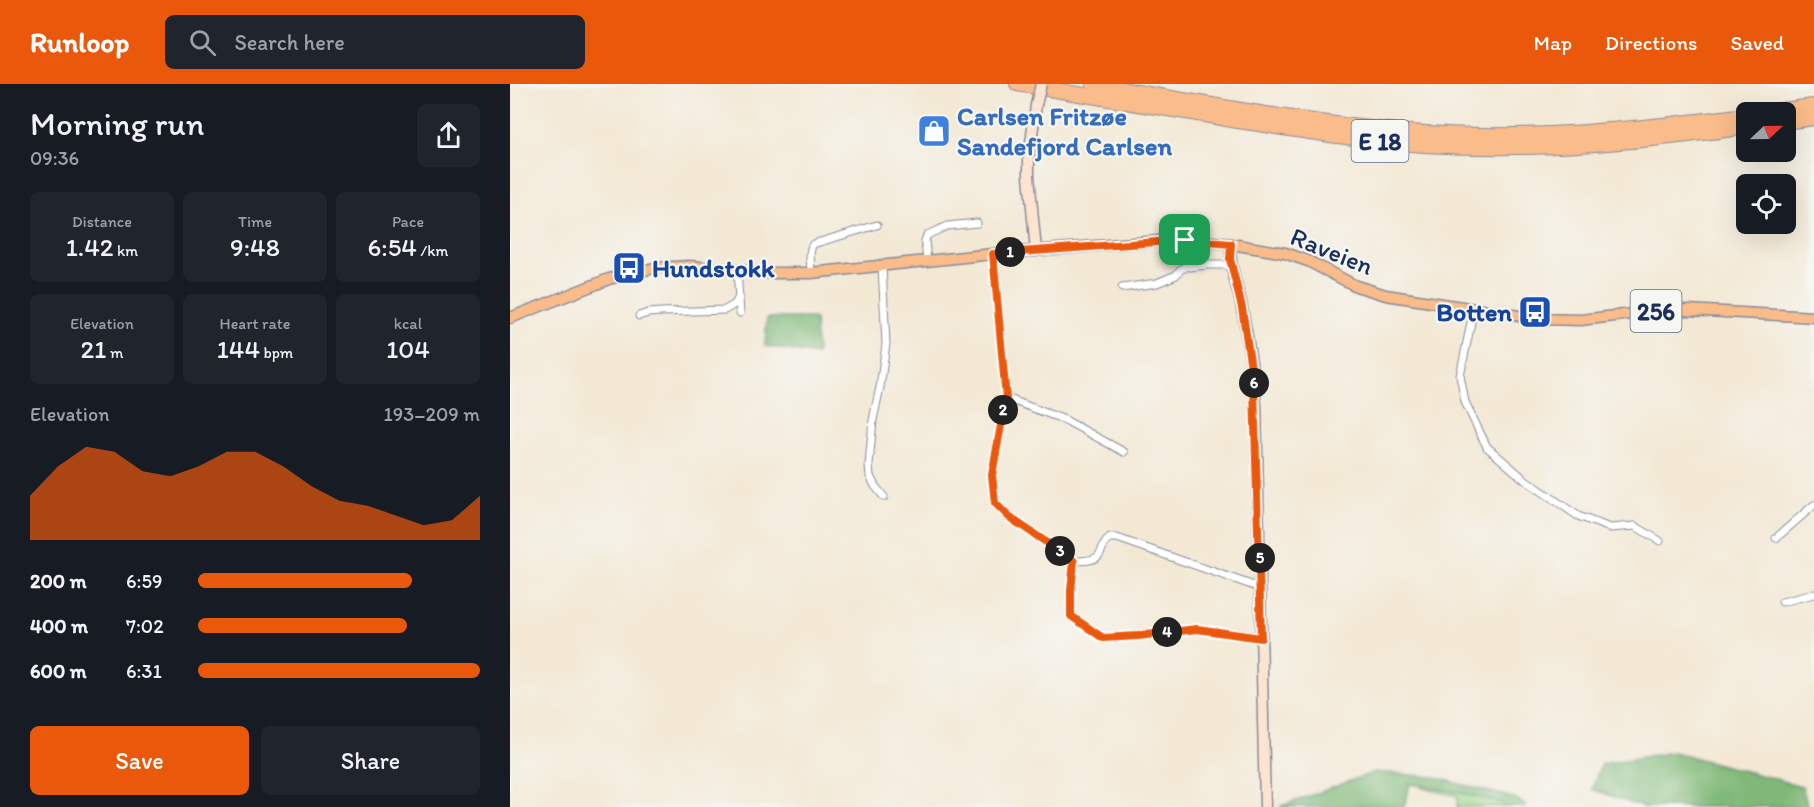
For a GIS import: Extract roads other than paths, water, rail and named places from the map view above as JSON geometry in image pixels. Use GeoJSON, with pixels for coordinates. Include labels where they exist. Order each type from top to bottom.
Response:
{"type":"FeatureCollection","features":[{"type":"Feature","properties":{"kind":"highway","name":"E 18"},"geometry":{"type":"LineString","coordinates":[[1017,84],[1295,130],[1424,145],[1487,148],[1555,147],[1736,129]]}},
{"type":"Feature","properties":{"kind":"highway","name":"E 18"},"geometry":{"type":"LineString","coordinates":[[1093,84],[1331,123],[1446,134],[1516,135],[1591,132],[1736,116]]}},
{"type":"Feature","properties":{"kind":"highway"},"geometry":{"type":"LineString","coordinates":[[1796,108],[1814,106]]}},
{"type":"Feature","properties":{"kind":"highway"},"geometry":{"type":"LineString","coordinates":[[1796,120],[1814,118]]}},
{"type":"Feature","properties":{"kind":"main road"},"geometry":{"type":"LineString","coordinates":[[1036,251],[1029,157],[1041,84]]}},
{"type":"Feature","properties":{"kind":"main road","name":"Raveien"},"geometry":{"type":"LineString","coordinates":[[510,318],[602,282],[638,271],[680,266],[779,274],[811,273],[993,254],[1176,240],[1231,244],[1293,255],[1347,282],[1374,292],[1548,320],[1581,320],[1688,310],[1814,317]]}},
{"type":"Feature","properties":{"kind":"main road"},"geometry":{"type":"LineString","coordinates":[[1231,244],[1231,264],[1242,308],[1254,388],[1265,807]]}},
{"type":"Feature","properties":{"kind":"street"},"geometry":{"type":"LineString","coordinates":[[927,261],[925,241],[927,235],[947,226],[977,223]]}},
{"type":"Feature","properties":{"kind":"street"},"geometry":{"type":"LineString","coordinates":[[811,273],[810,251],[813,244],[877,225]]}},
{"type":"Feature","properties":{"kind":"street"},"geometry":{"type":"LineString","coordinates":[[1188,266],[1184,255],[1193,250],[1199,252],[1207,265]]}},
{"type":"Feature","properties":{"kind":"street"},"geometry":{"type":"LineString","coordinates":[[993,254],[1006,398],[992,475],[995,503],[1009,517],[1074,561],[1095,558],[1106,541],[1110,538],[1117,538],[1260,588]]}},
{"type":"Feature","properties":{"kind":"street"},"geometry":{"type":"LineString","coordinates":[[1122,288],[1157,283],[1176,275],[1188,266],[1231,264]]}},
{"type":"Feature","properties":{"kind":"street"},"geometry":{"type":"LineString","coordinates":[[882,266],[886,344],[873,420],[869,465],[870,476],[884,497]]}},
{"type":"Feature","properties":{"kind":"street"},"geometry":{"type":"LineString","coordinates":[[737,270],[740,313]]}},
{"type":"Feature","properties":{"kind":"street"},"geometry":{"type":"LineString","coordinates":[[639,316],[648,313],[725,310],[735,304],[738,297]]}},
{"type":"Feature","properties":{"kind":"street"},"geometry":{"type":"LineString","coordinates":[[1474,308],[1460,376],[1465,402],[1487,447],[1524,479],[1578,516],[1610,528],[1635,526],[1660,541]]}},
{"type":"Feature","properties":{"kind":"street"},"geometry":{"type":"LineString","coordinates":[[1006,398],[1065,420],[1124,452]]}},
{"type":"Feature","properties":{"kind":"street"},"geometry":{"type":"LineString","coordinates":[[1776,538],[1814,505]]}},
{"type":"Feature","properties":{"kind":"street"},"geometry":{"type":"LineString","coordinates":[[1074,561],[1071,616],[1103,638],[1197,629],[1261,638]]}},
{"type":"Feature","properties":{"kind":"street"},"geometry":{"type":"LineString","coordinates":[[1782,602],[1814,594]]}},
{"type":"Feature","properties":{"kind":"place","name":"Carlsen Fritzøe Sandefjord Carlsen"},"geometry":{"type":"Point","coordinates":[934,131]}},
{"type":"Feature","properties":{"kind":"place","name":"Hundstokk"},"geometry":{"type":"Point","coordinates":[629,268]}},
{"type":"Feature","properties":{"kind":"place","name":"Botten"},"geometry":{"type":"Point","coordinates":[1535,312]}}]}
